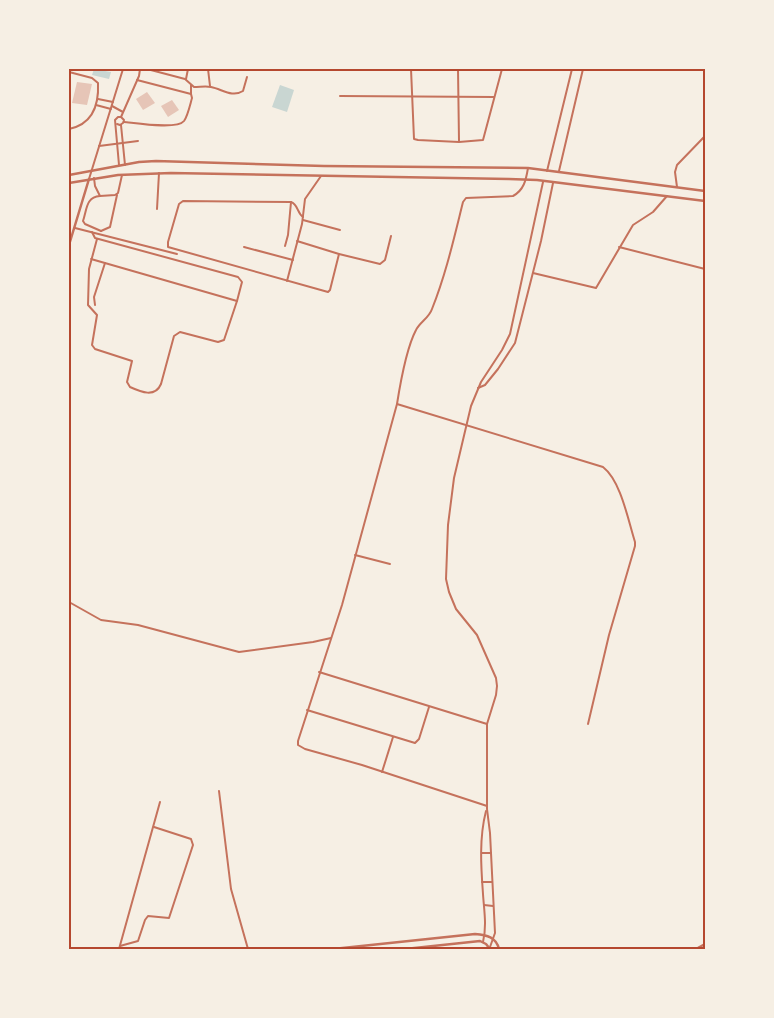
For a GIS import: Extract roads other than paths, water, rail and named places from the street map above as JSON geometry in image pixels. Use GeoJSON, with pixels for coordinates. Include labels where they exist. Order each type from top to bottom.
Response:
{"type":"FeatureCollection","features":[{"type":"Feature","properties":{"kind":"street"},"geometry":{"type":"LineString","coordinates":[[69,245],[123,69]]}},
{"type":"Feature","properties":{"kind":"street"},"geometry":{"type":"LineString","coordinates":[[119,166],[116,119],[121,117],[140,69]]}},
{"type":"Feature","properties":{"kind":"street"},"geometry":{"type":"LineString","coordinates":[[147,69],[186,79],[194,87],[210,86],[230,94],[240,93],[244,90],[247,78]]}},
{"type":"Feature","properties":{"kind":"street"},"geometry":{"type":"LineString","coordinates":[[186,79],[188,69]]}},
{"type":"Feature","properties":{"kind":"street"},"geometry":{"type":"LineString","coordinates":[[208,69],[210,86]]}},
{"type":"Feature","properties":{"kind":"street"},"geometry":{"type":"LineString","coordinates":[[411,69],[414,139],[459,142],[483,140],[502,69]]}},
{"type":"Feature","properties":{"kind":"street"},"geometry":{"type":"LineString","coordinates":[[458,69],[459,142]]}},
{"type":"Feature","properties":{"kind":"street"},"geometry":{"type":"LineString","coordinates":[[547,171],[572,69]]}},
{"type":"Feature","properties":{"kind":"street"},"geometry":{"type":"LineString","coordinates":[[558,172],[583,69]]}},
{"type":"Feature","properties":{"kind":"street"},"geometry":{"type":"LineString","coordinates":[[69,72],[92,78],[98,82],[98,99],[90,118],[69,129]]}},
{"type":"Feature","properties":{"kind":"street"},"geometry":{"type":"LineString","coordinates":[[137,80],[191,94]]}},
{"type":"Feature","properties":{"kind":"street"},"geometry":{"type":"LineString","coordinates":[[124,122],[151,125],[179,124],[185,120],[192,98],[191,85]]}},
{"type":"Feature","properties":{"kind":"street"},"geometry":{"type":"LineString","coordinates":[[340,96],[459,95],[494,97]]}},
{"type":"Feature","properties":{"kind":"street"},"geometry":{"type":"LineString","coordinates":[[98,99],[113,102]]}},
{"type":"Feature","properties":{"kind":"street"},"geometry":{"type":"LineString","coordinates":[[96,105],[123,112]]}},
{"type":"Feature","properties":{"kind":"street"},"geometry":{"type":"LineString","coordinates":[[121,117],[124,122]]}},
{"type":"Feature","properties":{"kind":"street"},"geometry":{"type":"LineString","coordinates":[[121,125],[124,122]]}},
{"type":"Feature","properties":{"kind":"street"},"geometry":{"type":"LineString","coordinates":[[116,124],[121,125]]}},
{"type":"Feature","properties":{"kind":"street"},"geometry":{"type":"LineString","coordinates":[[121,125],[125,165]]}},
{"type":"Feature","properties":{"kind":"street"},"geometry":{"type":"LineString","coordinates":[[677,187],[675,172],[677,166],[705,136]]}},
{"type":"Feature","properties":{"kind":"street"},"geometry":{"type":"LineString","coordinates":[[99,146],[138,141]]}},
{"type":"Feature","properties":{"kind":"street"},"geometry":{"type":"LineString","coordinates":[[69,175],[156,161],[341,166],[528,168],[705,191]]}},
{"type":"Feature","properties":{"kind":"street"},"geometry":{"type":"LineString","coordinates":[[487,808],[382,772],[306,749],[298,745],[298,741],[355,555],[416,328],[431,312],[448,260],[463,202],[466,198],[513,196],[521,190],[528,168]]}},
{"type":"Feature","properties":{"kind":"street"},"geometry":{"type":"LineString","coordinates":[[69,183],[94,178],[159,173],[526,179],[705,201]]}},
{"type":"Feature","properties":{"kind":"street"},"geometry":{"type":"LineString","coordinates":[[156,209],[159,173]]}},
{"type":"Feature","properties":{"kind":"street"},"geometry":{"type":"LineString","coordinates":[[74,228],[100,232],[110,227],[122,175]]}},
{"type":"Feature","properties":{"kind":"street"},"geometry":{"type":"LineString","coordinates":[[287,281],[303,219],[305,199],[321,176]]}},
{"type":"Feature","properties":{"kind":"street"},"geometry":{"type":"LineString","coordinates":[[94,178],[95,186],[100,196]]}},
{"type":"Feature","properties":{"kind":"street"},"geometry":{"type":"LineString","coordinates":[[499,949],[494,939],[490,833],[487,808],[487,724],[496,696],[497,686],[496,678],[477,635],[456,609],[449,592],[446,580],[448,525],[454,478],[466,424],[478,388],[510,334],[544,182]]}},
{"type":"Feature","properties":{"kind":"street"},"geometry":{"type":"LineString","coordinates":[[478,388],[484,385],[498,369],[515,343],[534,273],[553,183]]}},
{"type":"Feature","properties":{"kind":"street"},"geometry":{"type":"LineString","coordinates":[[116,195],[93,197],[90,199],[83,221],[84,224],[103,234],[177,254]]}},
{"type":"Feature","properties":{"kind":"street"},"geometry":{"type":"LineString","coordinates":[[534,273],[594,288],[598,286],[635,222],[648,216],[667,196]]}},
{"type":"Feature","properties":{"kind":"street"},"geometry":{"type":"LineString","coordinates":[[340,230],[303,219],[296,205],[291,202],[181,202],[167,245],[170,249],[329,292],[340,254]]}},
{"type":"Feature","properties":{"kind":"street"},"geometry":{"type":"LineString","coordinates":[[285,246],[291,202]]}},
{"type":"Feature","properties":{"kind":"street"},"geometry":{"type":"LineString","coordinates":[[92,232],[97,239],[238,278],[242,282],[223,341],[215,342],[180,332],[177,333],[174,336],[161,384],[157,391],[153,393],[132,388],[128,385],[132,361],[95,349],[92,345],[97,315],[88,305],[89,270],[97,239],[103,234]]}},
{"type":"Feature","properties":{"kind":"street"},"geometry":{"type":"LineString","coordinates":[[297,241],[380,264],[385,260],[391,236]]}},
{"type":"Feature","properties":{"kind":"street"},"geometry":{"type":"LineString","coordinates":[[244,247],[293,260]]}},
{"type":"Feature","properties":{"kind":"street"},"geometry":{"type":"LineString","coordinates":[[619,247],[705,269]]}},
{"type":"Feature","properties":{"kind":"street"},"geometry":{"type":"LineString","coordinates":[[91,259],[236,301]]}},
{"type":"Feature","properties":{"kind":"street"},"geometry":{"type":"LineString","coordinates":[[95,305],[94,298],[105,264]]}},
{"type":"Feature","properties":{"kind":"street"},"geometry":{"type":"LineString","coordinates":[[397,404],[603,467],[614,478],[628,517],[635,546],[609,635],[588,724]]}},
{"type":"Feature","properties":{"kind":"street"},"geometry":{"type":"LineString","coordinates":[[355,555],[390,564]]}},
{"type":"Feature","properties":{"kind":"street"},"geometry":{"type":"LineString","coordinates":[[69,602],[100,620],[138,625],[239,652],[331,638]]}},
{"type":"Feature","properties":{"kind":"street"},"geometry":{"type":"LineString","coordinates":[[319,672],[487,724]]}},
{"type":"Feature","properties":{"kind":"street"},"geometry":{"type":"LineString","coordinates":[[308,710],[412,743],[417,741],[430,707]]}},
{"type":"Feature","properties":{"kind":"street"},"geometry":{"type":"LineString","coordinates":[[382,772],[393,737]]}},
{"type":"Feature","properties":{"kind":"street"},"geometry":{"type":"LineString","coordinates":[[220,791],[231,889],[248,949]]}},
{"type":"Feature","properties":{"kind":"street"},"geometry":{"type":"LineString","coordinates":[[119,949],[160,802]]}},
{"type":"Feature","properties":{"kind":"street"},"geometry":{"type":"LineString","coordinates":[[483,942],[485,935],[482,831],[487,808]]}},
{"type":"Feature","properties":{"kind":"street"},"geometry":{"type":"LineString","coordinates":[[120,946],[138,941],[148,916],[166,919],[170,916],[193,845],[191,839],[154,827]]}},
{"type":"Feature","properties":{"kind":"street"},"geometry":{"type":"LineString","coordinates":[[482,853],[491,853]]}},
{"type":"Feature","properties":{"kind":"street"},"geometry":{"type":"LineString","coordinates":[[482,882],[492,882]]}},
{"type":"Feature","properties":{"kind":"street"},"geometry":{"type":"LineString","coordinates":[[484,905],[493,906]]}},
{"type":"Feature","properties":{"kind":"street"},"geometry":{"type":"LineString","coordinates":[[333,949],[475,934],[485,935],[494,939]]}},
{"type":"Feature","properties":{"kind":"street"},"geometry":{"type":"LineString","coordinates":[[405,949],[483,942],[490,948],[494,939]]}},
{"type":"Feature","properties":{"kind":"street"},"geometry":{"type":"LineString","coordinates":[[696,949],[705,944]]}}]}
